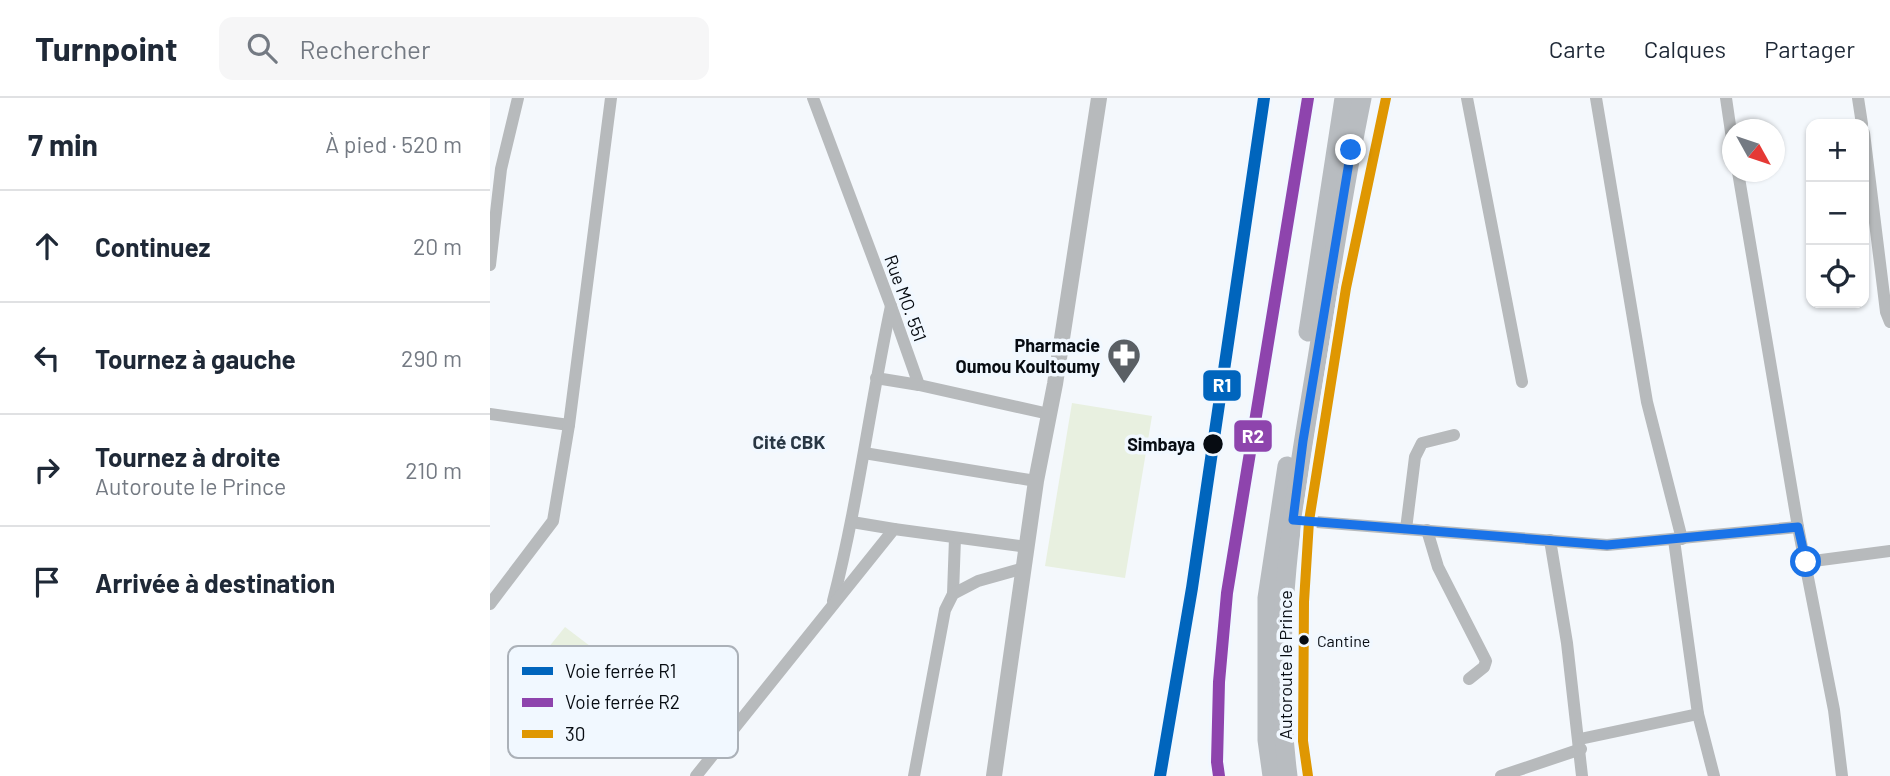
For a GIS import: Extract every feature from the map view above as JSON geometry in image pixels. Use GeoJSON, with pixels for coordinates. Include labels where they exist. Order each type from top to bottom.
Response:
{"type":"FeatureCollection","features":[{"type":"Feature","properties":{"kind":"main road","name":"Autoroute le Prince"},"geometry":{"type":"LineString","coordinates":[[1272,776],[1267,740],[1267,598],[1344,98]]}},
{"type":"Feature","properties":{"kind":"main road","name":"Autoroute le Prince"},"geometry":{"type":"LineString","coordinates":[[1288,776],[1283,739],[1283,599],[1301,521],[1303,441],[1337,286],[1362,98]]}},
{"type":"Feature","properties":{"kind":"street"},"geometry":{"type":"LineString","coordinates":[[490,265],[495,167],[518,98]]}},
{"type":"Feature","properties":{"kind":"street"},"geometry":{"type":"LineString","coordinates":[[490,604],[554,521],[611,98]]}},
{"type":"Feature","properties":{"kind":"street","name":"Rue MO. 551"},"geometry":{"type":"LineString","coordinates":[[813,98],[919,385]]}},
{"type":"Feature","properties":{"kind":"street"},"geometry":{"type":"LineString","coordinates":[[994,776],[1037,481],[1099,98]]}},
{"type":"Feature","properties":{"kind":"street"},"geometry":{"type":"LineString","coordinates":[[1337,286],[1386,98]]}},
{"type":"Feature","properties":{"kind":"street"},"geometry":{"type":"LineString","coordinates":[[1467,98],[1521,382]]}},
{"type":"Feature","properties":{"kind":"street"},"geometry":{"type":"LineString","coordinates":[[1596,98],[1647,401],[1678,540],[1698,714],[1714,776]]}},
{"type":"Feature","properties":{"kind":"street"},"geometry":{"type":"LineString","coordinates":[[1726,98],[1729,119]]}},
{"type":"Feature","properties":{"kind":"street"},"geometry":{"type":"LineString","coordinates":[[1858,98],[1861,119]]}},
{"type":"Feature","properties":{"kind":"street"},"geometry":{"type":"LineString","coordinates":[[1869,174],[1886,312],[1890,322]]}},
{"type":"Feature","properties":{"kind":"street"},"geometry":{"type":"LineString","coordinates":[[1740,182],[1798,527],[1834,710],[1842,776]]}},
{"type":"Feature","properties":{"kind":"street"},"geometry":{"type":"LineString","coordinates":[[831,608],[852,522],[876,377],[891,306]]}},
{"type":"Feature","properties":{"kind":"street"},"geometry":{"type":"LineString","coordinates":[[876,377],[1049,414]]}},
{"type":"Feature","properties":{"kind":"street"},"geometry":{"type":"LineString","coordinates":[[490,414],[569,425]]}},
{"type":"Feature","properties":{"kind":"street"},"geometry":{"type":"LineString","coordinates":[[1406,529],[1418,449],[1422,443],[1454,435]]}},
{"type":"Feature","properties":{"kind":"street"},"geometry":{"type":"LineString","coordinates":[[864,453],[1037,481]]}},
{"type":"Feature","properties":{"kind":"street"},"geometry":{"type":"LineString","coordinates":[[1308,776],[1303,741],[1304,602],[1301,521],[1607,545],[1798,527]]}},
{"type":"Feature","properties":{"kind":"street"},"geometry":{"type":"LineString","coordinates":[[852,522],[1027,547]]}},
{"type":"Feature","properties":{"kind":"street"},"geometry":{"type":"LineString","coordinates":[[738,724],[894,529]]}},
{"type":"Feature","properties":{"kind":"street"},"geometry":{"type":"LineString","coordinates":[[1427,530],[1438,567],[1486,661],[1484,667],[1469,679]]}},
{"type":"Feature","properties":{"kind":"street"},"geometry":{"type":"LineString","coordinates":[[914,776],[945,610],[953,594],[955,538]]}},
{"type":"Feature","properties":{"kind":"street"},"geometry":{"type":"LineString","coordinates":[[1550,540],[1583,776]]}},
{"type":"Feature","properties":{"kind":"street"},"geometry":{"type":"LineString","coordinates":[[1806,562],[1890,551]]}},
{"type":"Feature","properties":{"kind":"street"},"geometry":{"type":"LineString","coordinates":[[953,594],[978,582],[1024,569]]}},
{"type":"Feature","properties":{"kind":"street"},"geometry":{"type":"LineString","coordinates":[[1501,776],[1580,744],[1698,714]]}},
{"type":"Feature","properties":{"kind":"street"},"geometry":{"type":"LineString","coordinates":[[696,776],[710,758]]}},
{"type":"Feature","properties":{"kind":"green space"},"geometry":{"type":"Polygon","coordinates":[[[1072,403],[1152,416],[1125,578],[1045,566],[1072,403]]]}},
{"type":"Feature","properties":{"kind":"green space"},"geometry":{"type":"Polygon","coordinates":[[[565,627],[590,646],[550,646],[565,627]]]}},
{"type":"Feature","properties":{"kind":"rail line","name":"R1"},"geometry":{"type":"LineString","coordinates":[[1160,776],[1192,588],[1264,98]]}},
{"type":"Feature","properties":{"kind":"rail line","name":"R2"},"geometry":{"type":"LineString","coordinates":[[1219,776],[1219,682],[1227,593],[1308,98]]}},
{"type":"Feature","properties":{"kind":"transit line","name":"30"},"geometry":{"type":"LineString","coordinates":[[1308,776],[1303,741],[1304,602],[1309,521],[1346,288],[1386,98]]}},
{"type":"Feature","properties":{"kind":"place","name":"Pharmacie Oumou Koultoumy"},"geometry":{"type":"Point","coordinates":[1124,385]}},
{"type":"Feature","properties":{"kind":"place","name":"Simbaya"},"geometry":{"type":"Point","coordinates":[1213,444]}},
{"type":"Feature","properties":{"kind":"place","name":"Cantine"},"geometry":{"type":"Point","coordinates":[1304,640]}},
{"type":"Feature","properties":{"kind":"district","name":"Cité CBK"},"geometry":{"type":"Point","coordinates":[789,441]}},
{"type":"Feature","properties":{"kind":"route"},"geometry":{"type":"LineString","coordinates":[[1351,150],[1303,441],[1293,520],[1607,545],[1798,527],[1806,562]]}}]}
